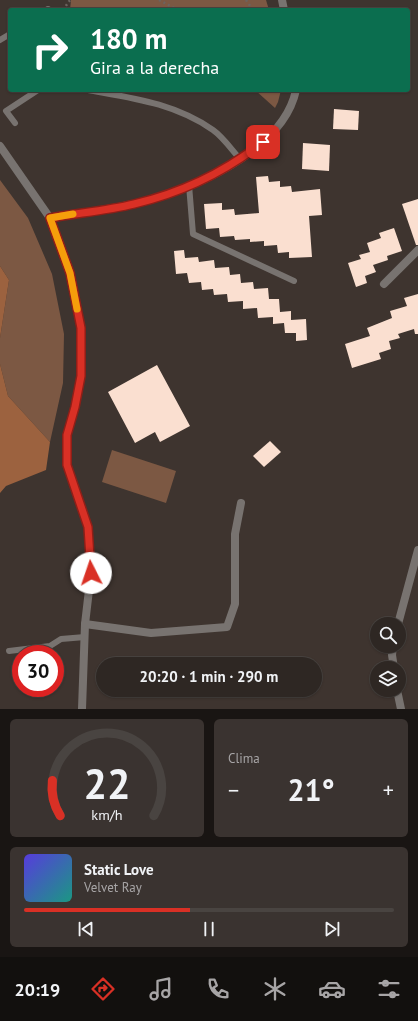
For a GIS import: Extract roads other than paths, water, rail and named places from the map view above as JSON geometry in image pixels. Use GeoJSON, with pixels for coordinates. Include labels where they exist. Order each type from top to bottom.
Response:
{"type":"FeatureCollection","features":[{"type":"Feature","properties":{"kind":"street"},"geometry":{"type":"LineString","coordinates":[[50,218],[134,204],[189,185],[223,170],[263,142],[285,117],[294,102],[296,92]]}},
{"type":"Feature","properties":{"kind":"street"},"geometry":{"type":"LineString","coordinates":[[0,146],[50,218],[70,273],[81,328],[81,376],[75,407],[67,435],[67,465],[88,527],[91,573],[84,637],[82,709]]}},
{"type":"Feature","properties":{"kind":"street"},"geometry":{"type":"LineString","coordinates":[[384,284],[418,250]]}},
{"type":"Feature","properties":{"kind":"street"},"geometry":{"type":"LineString","coordinates":[[85,624],[151,633],[227,627],[235,604],[235,534],[241,503]]}},
{"type":"Feature","properties":{"kind":"street"},"geometry":{"type":"LineString","coordinates":[[400,617],[409,578],[418,550]]}},
{"type":"Feature","properties":{"kind":"street"},"geometry":{"type":"LineString","coordinates":[[409,578],[418,575]]}},
{"type":"Feature","properties":{"kind":"street"},"geometry":{"type":"LineString","coordinates":[[398,697],[401,709]]}},
{"type":"Feature","properties":{"kind":"lane"},"geometry":{"type":"LineString","coordinates":[[15,123],[6,111],[35,92]]}},
{"type":"Feature","properties":{"kind":"lane"},"geometry":{"type":"LineString","coordinates":[[100,92],[149,100],[172,108],[213,130],[240,159]]}},
{"type":"Feature","properties":{"kind":"lane"},"geometry":{"type":"LineString","coordinates":[[189,185],[193,234],[294,281]]}},
{"type":"Feature","properties":{"kind":"lane"},"geometry":{"type":"LineString","coordinates":[[9,651],[50,646],[61,639],[84,637]]}}]}
